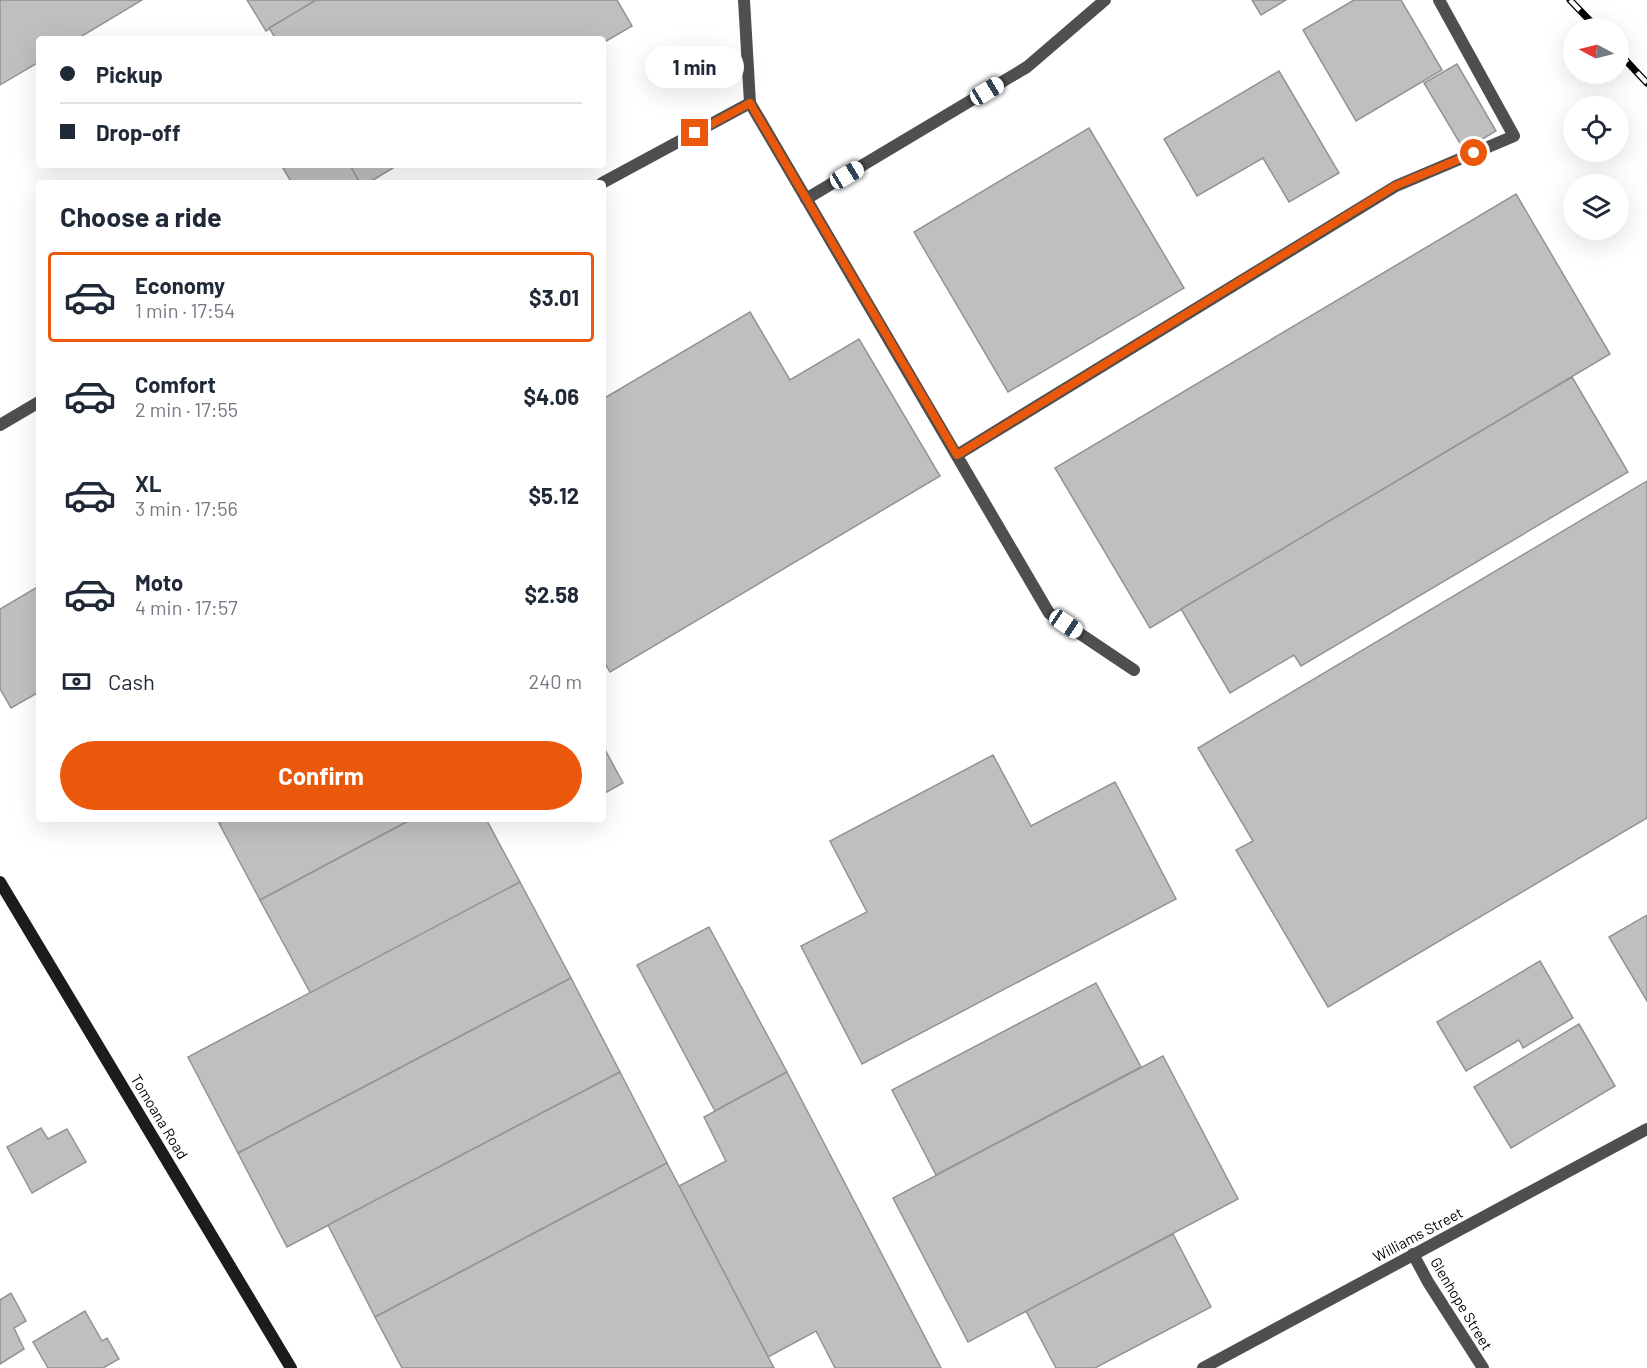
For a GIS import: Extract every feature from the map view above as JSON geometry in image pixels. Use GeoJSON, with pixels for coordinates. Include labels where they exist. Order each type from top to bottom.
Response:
{"type":"FeatureCollection","features":[{"type":"Feature","properties":{"kind":"street"},"geometry":{"type":"LineString","coordinates":[[744,0],[750,103],[1049,613],[1134,670]]}},
{"type":"Feature","properties":{"kind":"street"},"geometry":{"type":"LineString","coordinates":[[807,199],[1027,67],[1105,0]]}},
{"type":"Feature","properties":{"kind":"street"},"geometry":{"type":"LineString","coordinates":[[957,455],[1395,186],[1514,136],[1439,0]]}},
{"type":"Feature","properties":{"kind":"street"},"geometry":{"type":"LineString","coordinates":[[606,181],[750,103]]}},
{"type":"Feature","properties":{"kind":"street"},"geometry":{"type":"LineString","coordinates":[[0,425],[36,404]]}},
{"type":"Feature","properties":{"kind":"street","name":"Tomoana Road"},"geometry":{"type":"LineString","coordinates":[[0,882],[291,1368]]}},
{"type":"Feature","properties":{"kind":"street","name":"Williams Street"},"geometry":{"type":"LineString","coordinates":[[1203,1368],[1647,1129]]}},
{"type":"Feature","properties":{"kind":"street","name":"Glenhope Street"},"geometry":{"type":"LineString","coordinates":[[1413,1254],[1428,1282],[1483,1368]]}},
{"type":"Feature","properties":{"kind":"building"},"geometry":{"type":"Polygon","coordinates":[[[0,0],[142,0],[82,36],[36,36],[36,64],[0,85],[0,0]]]}},
{"type":"Feature","properties":{"kind":"building"},"geometry":{"type":"Polygon","coordinates":[[[247,0],[316,0],[266,31],[247,0]]]}},
{"type":"Feature","properties":{"kind":"building"},"geometry":{"type":"Polygon","coordinates":[[[316,0],[617,0],[632,26],[606,41],[606,36],[274,36],[269,28],[316,0]]]}},
{"type":"Feature","properties":{"kind":"building"},"geometry":{"type":"Polygon","coordinates":[[[1252,0],[1286,0],[1261,15],[1252,0]]]}},
{"type":"Feature","properties":{"kind":"building"},"geometry":{"type":"Polygon","coordinates":[[[1354,0],[1401,0],[1442,70],[1356,121],[1303,30],[1354,0]]]}},
{"type":"Feature","properties":{"kind":"building"},"geometry":{"type":"Polygon","coordinates":[[[1457,64],[1496,131],[1464,150],[1424,83],[1457,64]]]}},
{"type":"Feature","properties":{"kind":"building"},"geometry":{"type":"Polygon","coordinates":[[[1279,71],[1339,173],[1289,202],[1263,158],[1197,196],[1164,139],[1279,71]]]}},
{"type":"Feature","properties":{"kind":"building"},"geometry":{"type":"Polygon","coordinates":[[[1089,128],[1184,288],[1008,392],[914,232],[1089,128]]]}},
{"type":"Feature","properties":{"kind":"building"},"geometry":{"type":"Polygon","coordinates":[[[283,168],[352,168],[358,180],[290,180],[283,168]]]}},
{"type":"Feature","properties":{"kind":"building"},"geometry":{"type":"Polygon","coordinates":[[[352,168],[393,168],[373,180],[358,180],[352,168]]]}},
{"type":"Feature","properties":{"kind":"building"},"geometry":{"type":"Polygon","coordinates":[[[1516,194],[1610,354],[1150,628],[1055,468],[1516,194]]]}},
{"type":"Feature","properties":{"kind":"building"},"geometry":{"type":"Polygon","coordinates":[[[750,312],[790,380],[859,339],[940,476],[610,672],[606,665],[606,397],[750,312]]]}},
{"type":"Feature","properties":{"kind":"building"},"geometry":{"type":"Polygon","coordinates":[[[1572,377],[1628,472],[1301,666],[1294,655],[1230,693],[1181,609],[1572,377]]]}},
{"type":"Feature","properties":{"kind":"building"},"geometry":{"type":"Polygon","coordinates":[[[1647,481],[1647,818],[1328,1007],[1236,850],[1253,841],[1198,748],[1647,481]]]}},
{"type":"Feature","properties":{"kind":"building"},"geometry":{"type":"Polygon","coordinates":[[[36,588],[36,694],[11,708],[0,689],[0,609],[36,588]]]}},
{"type":"Feature","properties":{"kind":"building"},"geometry":{"type":"Polygon","coordinates":[[[606,752],[623,783],[606,792],[606,752]]]}},
{"type":"Feature","properties":{"kind":"building"},"geometry":{"type":"Polygon","coordinates":[[[993,755],[1031,826],[1115,782],[1176,899],[862,1064],[801,946],[867,912],[830,841],[993,755]]]}},
{"type":"Feature","properties":{"kind":"building"},"geometry":{"type":"Polygon","coordinates":[[[221,822],[406,822],[260,900],[219,823],[221,822]]]}},
{"type":"Feature","properties":{"kind":"building"},"geometry":{"type":"Polygon","coordinates":[[[406,822],[488,822],[520,882],[311,994],[260,900],[406,822]]]}},
{"type":"Feature","properties":{"kind":"building"},"geometry":{"type":"Polygon","coordinates":[[[520,882],[571,978],[238,1153],[188,1057],[520,882]]]}},
{"type":"Feature","properties":{"kind":"building"},"geometry":{"type":"Polygon","coordinates":[[[1647,915],[1647,1001],[1609,937],[1647,915]]]}},
{"type":"Feature","properties":{"kind":"building"},"geometry":{"type":"Polygon","coordinates":[[[709,927],[787,1072],[715,1111],[637,965],[709,927]]]}},
{"type":"Feature","properties":{"kind":"building"},"geometry":{"type":"Polygon","coordinates":[[[1540,961],[1573,1018],[1523,1048],[1519,1040],[1466,1071],[1437,1022],[1540,961]]]}},
{"type":"Feature","properties":{"kind":"building"},"geometry":{"type":"Polygon","coordinates":[[[571,978],[620,1072],[287,1247],[238,1153],[571,978]]]}},
{"type":"Feature","properties":{"kind":"building"},"geometry":{"type":"Polygon","coordinates":[[[1096,983],[1141,1067],[936,1175],[892,1090],[1096,983]]]}},
{"type":"Feature","properties":{"kind":"building"},"geometry":{"type":"Polygon","coordinates":[[[1579,1024],[1615,1086],[1511,1148],[1474,1087],[1579,1024]]]}},
{"type":"Feature","properties":{"kind":"building"},"geometry":{"type":"Polygon","coordinates":[[[1163,1056],[1238,1199],[968,1342],[893,1198],[1163,1056]]]}},
{"type":"Feature","properties":{"kind":"building"},"geometry":{"type":"Polygon","coordinates":[[[620,1072],[667,1163],[375,1317],[328,1225],[620,1072]]]}},
{"type":"Feature","properties":{"kind":"building"},"geometry":{"type":"Polygon","coordinates":[[[787,1072],[941,1368],[835,1368],[816,1331],[768,1357],[679,1186],[726,1161],[704,1117],[787,1072]]]}},
{"type":"Feature","properties":{"kind":"building"},"geometry":{"type":"Polygon","coordinates":[[[41,1128],[48,1139],[67,1129],[86,1162],[32,1193],[7,1147],[41,1128]]]}},
{"type":"Feature","properties":{"kind":"building"},"geometry":{"type":"Polygon","coordinates":[[[667,1163],[774,1368],[402,1368],[375,1317],[667,1163]]]}},
{"type":"Feature","properties":{"kind":"building"},"geometry":{"type":"Polygon","coordinates":[[[1173,1234],[1211,1307],[1095,1368],[1056,1368],[1026,1311],[1173,1234]]]}},
{"type":"Feature","properties":{"kind":"building"},"geometry":{"type":"Polygon","coordinates":[[[11,1293],[26,1321],[14,1328],[24,1349],[0,1364],[0,1300],[11,1293]]]}},
{"type":"Feature","properties":{"kind":"building"},"geometry":{"type":"Polygon","coordinates":[[[85,1311],[102,1341],[107,1338],[119,1359],[103,1368],[48,1368],[33,1342],[85,1311]]]}},
{"type":"Feature","properties":{"kind":"railway"},"geometry":{"type":"LineString","coordinates":[[1570,0],[1587,18]]}},
{"type":"Feature","properties":{"kind":"railway"},"geometry":{"type":"LineString","coordinates":[[1629,64],[1647,83]]}},
{"type":"Feature","properties":{"kind":"route"},"geometry":{"type":"LineString","coordinates":[[695,133],[750,103],[957,455],[1395,186],[1474,153]]}}]}
